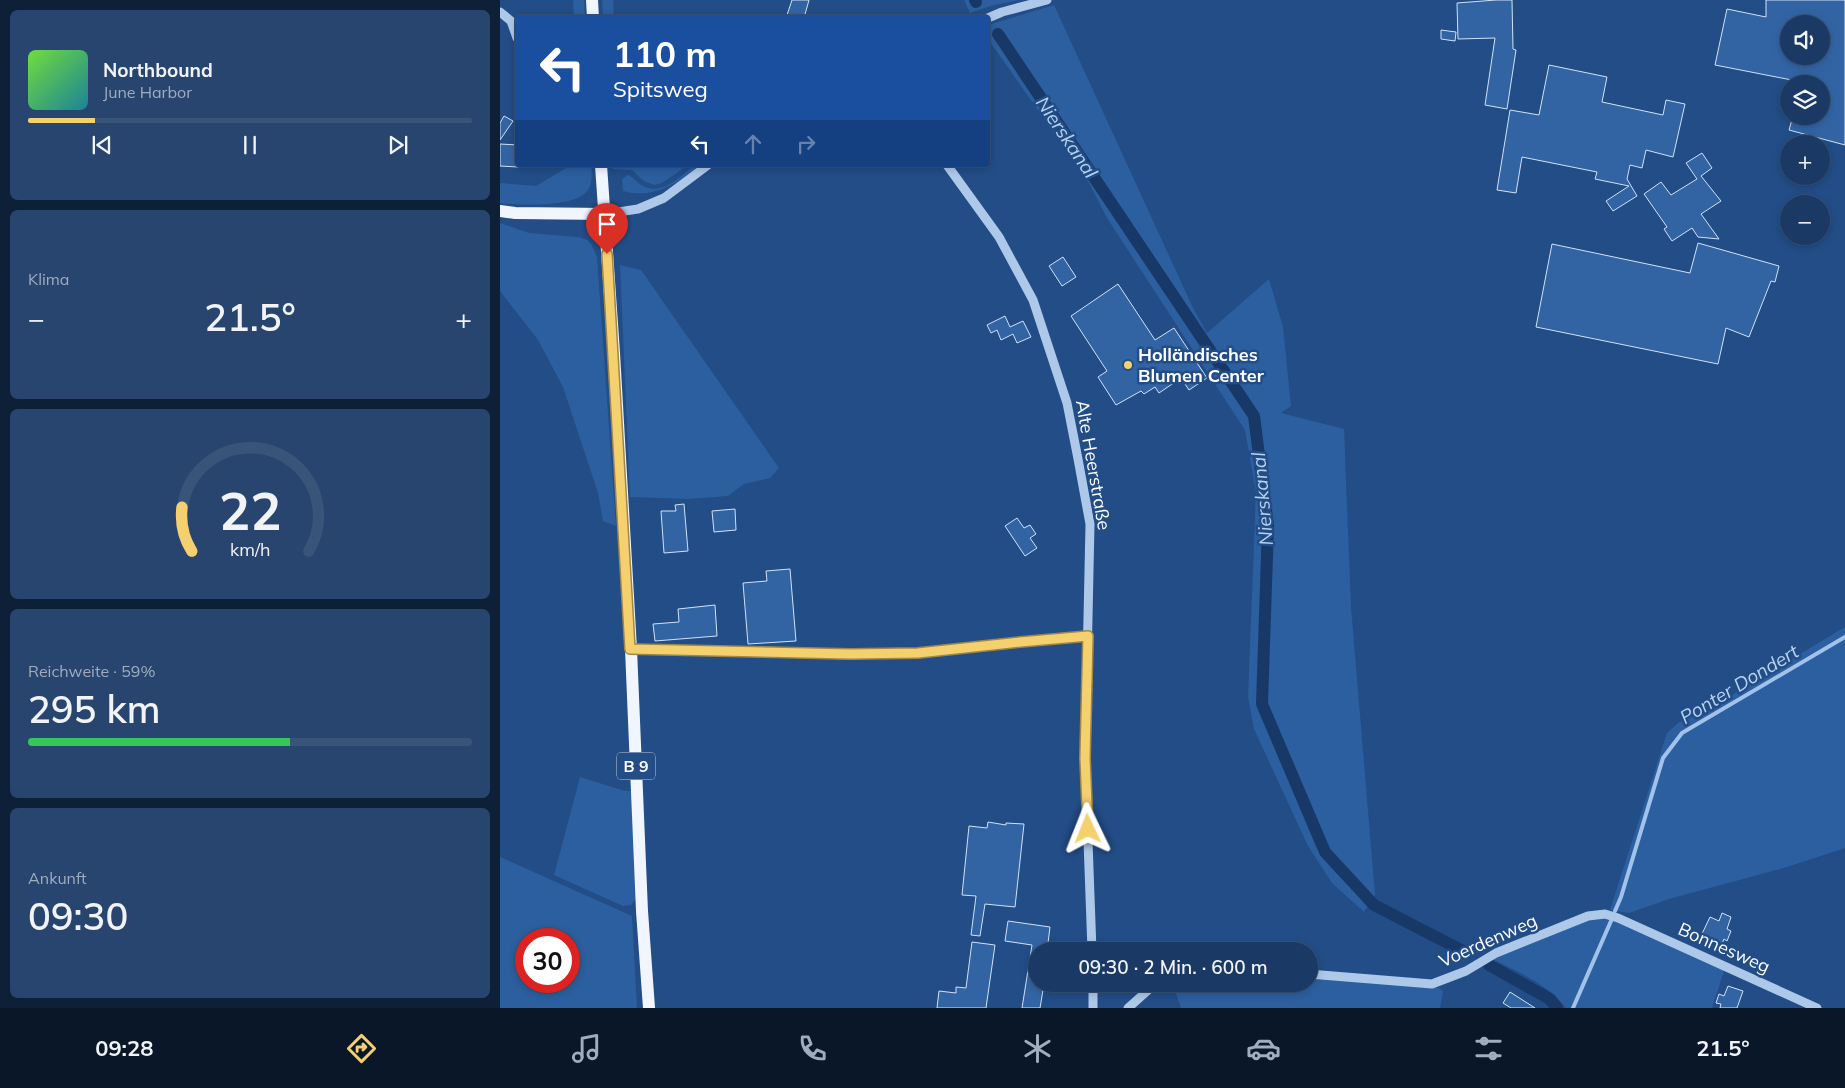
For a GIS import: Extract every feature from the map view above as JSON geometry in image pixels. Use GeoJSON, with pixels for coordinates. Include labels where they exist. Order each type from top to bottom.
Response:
{"type":"FeatureCollection","features":[{"type":"Feature","properties":{"kind":"main road"},"geometry":{"type":"LineString","coordinates":[[592,0],[593,15]]}},
{"type":"Feature","properties":{"kind":"main road","name":"B 9"},"geometry":{"type":"LineString","coordinates":[[601,167],[649,1008]]}},
{"type":"Feature","properties":{"kind":"main road"},"geometry":{"type":"LineString","coordinates":[[500,212],[604,214]]}},
{"type":"Feature","properties":{"kind":"street"},"geometry":{"type":"LineString","coordinates":[[990,17],[1047,0]]}},
{"type":"Feature","properties":{"kind":"street"},"geometry":{"type":"LineString","coordinates":[[500,12],[511,21],[515,32]]}},
{"type":"Feature","properties":{"kind":"street"},"geometry":{"type":"LineString","coordinates":[[604,214],[638,208],[664,198],[705,167]]}},
{"type":"Feature","properties":{"kind":"street","name":"Alte Heerstraße"},"geometry":{"type":"LineString","coordinates":[[948,167],[999,237],[1034,300],[1067,403],[1090,524],[1085,758],[1092,942]]}},
{"type":"Feature","properties":{"kind":"street"},"geometry":{"type":"LineString","coordinates":[[630,649],[850,654],[918,653],[1088,636]]}},
{"type":"Feature","properties":{"kind":"street","name":"Voerdenweg"},"geometry":{"type":"LineString","coordinates":[[1318,975],[1432,984],[1466,971],[1496,953],[1588,916],[1604,914],[1618,918]]}},
{"type":"Feature","properties":{"kind":"street","name":"Bonnesweg"},"geometry":{"type":"LineString","coordinates":[[1618,918],[1817,1008]]}},
{"type":"Feature","properties":{"kind":"street"},"geometry":{"type":"LineString","coordinates":[[1093,992],[1094,1008]]}},
{"type":"Feature","properties":{"kind":"street"},"geometry":{"type":"LineString","coordinates":[[1133,1007],[1147,992]]}},
{"type":"Feature","properties":{"kind":"shaded area"},"geometry":{"type":"Polygon","coordinates":[[[573,0],[584,0],[585,15],[574,15],[573,0]]]}},
{"type":"Feature","properties":{"kind":"shaded area"},"geometry":{"type":"Polygon","coordinates":[[[602,0],[613,0],[614,15],[603,15],[602,0]]]}},
{"type":"Feature","properties":{"kind":"shaded area"},"geometry":{"type":"Polygon","coordinates":[[[964,0],[1019,0],[990,6],[970,13],[964,0]]]}},
{"type":"Feature","properties":{"kind":"shaded area"},"geometry":{"type":"Polygon","coordinates":[[[1054,5],[1193,308],[1207,333],[1269,279],[1283,327],[1291,406],[1281,413],[1344,429],[1351,607],[1375,895],[1364,912],[1332,883],[1308,846],[1254,729],[1248,697],[1256,492],[1245,430],[1107,218],[1089,183],[990,42],[990,24],[1054,5]]]}},
{"type":"Feature","properties":{"kind":"shaded area"},"geometry":{"type":"Polygon","coordinates":[[[568,167],[591,167],[591,182],[587,191],[571,200],[546,204],[500,203],[500,183],[536,186],[568,167]]]}},
{"type":"Feature","properties":{"kind":"shaded area"},"geometry":{"type":"Polygon","coordinates":[[[613,167],[685,167],[662,183],[654,185],[644,181],[632,170],[613,169],[613,167]]]}},
{"type":"Feature","properties":{"kind":"shaded area"},"geometry":{"type":"Polygon","coordinates":[[[692,167],[697,167],[674,184],[655,191],[634,193],[623,191],[622,179],[628,175],[643,186],[650,188],[664,187],[692,167]]]}},
{"type":"Feature","properties":{"kind":"shaded area"},"geometry":{"type":"Polygon","coordinates":[[[500,223],[529,233],[578,237],[587,240],[597,257],[616,526],[603,521],[598,493],[563,387],[538,340],[500,291],[500,223]]]}},
{"type":"Feature","properties":{"kind":"shaded area"},"geometry":{"type":"Polygon","coordinates":[[[620,265],[641,270],[779,468],[770,478],[744,484],[728,496],[689,499],[630,497],[620,265]]]}},
{"type":"Feature","properties":{"kind":"shaded area"},"geometry":{"type":"Polygon","coordinates":[[[1845,627],[1845,848],[1787,867],[1669,899],[1629,913],[1610,910],[1667,733],[1678,723],[1727,698],[1845,627]]]}},
{"type":"Feature","properties":{"kind":"shaded area"},"geometry":{"type":"Polygon","coordinates":[[[580,777],[625,791],[632,791],[638,896],[631,905],[623,906],[554,875],[580,777]]]}},
{"type":"Feature","properties":{"kind":"shaded area"},"geometry":{"type":"Polygon","coordinates":[[[500,857],[632,916],[637,1008],[500,1008],[500,857]]]}},
{"type":"Feature","properties":{"kind":"shaded area"},"geometry":{"type":"Polygon","coordinates":[[[1599,914],[1725,968],[1712,1008],[1566,1008],[1542,985],[1492,959],[1599,914]]]}},
{"type":"Feature","properties":{"kind":"shaded area"},"geometry":{"type":"Polygon","coordinates":[[[1318,977],[1439,988],[1443,991],[1440,1008],[1181,1008],[1176,992],[1318,992],[1318,977]]]}},
{"type":"Feature","properties":{"kind":"building"},"geometry":{"type":"Polygon","coordinates":[[[792,0],[809,0],[805,15],[787,15],[792,0]]]}},
{"type":"Feature","properties":{"kind":"building"},"geometry":{"type":"Polygon","coordinates":[[[1512,0],[1513,49],[1516,50],[1507,109],[1485,105],[1495,38],[1458,39],[1457,3],[1512,0]]]}},
{"type":"Feature","properties":{"kind":"building"},"geometry":{"type":"Polygon","coordinates":[[[1766,0],[1845,0],[1845,145],[1830,141],[1830,135],[1808,135],[1789,130],[1790,125],[1830,125],[1830,75],[1780,75],[1780,78],[1715,65],[1727,9],[1766,17],[1766,0]]]}},
{"type":"Feature","properties":{"kind":"building"},"geometry":{"type":"Polygon","coordinates":[[[1441,30],[1456,32],[1455,41],[1441,39],[1441,30]]]}},
{"type":"Feature","properties":{"kind":"building"},"geometry":{"type":"Polygon","coordinates":[[[1549,65],[1607,77],[1602,102],[1663,115],[1666,100],[1685,104],[1673,157],[1646,150],[1642,168],[1630,165],[1627,179],[1637,196],[1613,211],[1606,201],[1629,186],[1595,179],[1597,172],[1522,157],[1516,193],[1497,190],[1510,110],[1539,115],[1549,65]]]}},
{"type":"Feature","properties":{"kind":"building"},"geometry":{"type":"Polygon","coordinates":[[[504,116],[513,121],[500,140],[500,123],[504,116]]]}},
{"type":"Feature","properties":{"kind":"building"},"geometry":{"type":"Polygon","coordinates":[[[500,144],[515,145],[515,167],[500,166],[500,144]]]}},
{"type":"Feature","properties":{"kind":"building"},"geometry":{"type":"Polygon","coordinates":[[[1702,153],[1712,168],[1701,176],[1721,201],[1701,214],[1719,239],[1698,237],[1692,228],[1672,241],[1664,229],[1667,227],[1644,194],[1661,182],[1671,195],[1697,179],[1686,163],[1702,153]]]}},
{"type":"Feature","properties":{"kind":"building"},"geometry":{"type":"Polygon","coordinates":[[[1698,243],[1779,266],[1775,282],[1771,281],[1749,337],[1726,328],[1718,364],[1536,327],[1552,244],[1690,273],[1698,243]]]}},
{"type":"Feature","properties":{"kind":"building"},"geometry":{"type":"Polygon","coordinates":[[[1063,257],[1076,277],[1062,286],[1049,266],[1063,257]]]}},
{"type":"Feature","properties":{"kind":"building"},"geometry":{"type":"Polygon","coordinates":[[[1118,284],[1155,340],[1174,328],[1207,378],[1189,390],[1181,378],[1159,393],[1155,387],[1144,394],[1141,391],[1116,405],[1098,377],[1107,371],[1071,316],[1118,284]]]}},
{"type":"Feature","properties":{"kind":"building"},"geometry":{"type":"Polygon","coordinates":[[[1005,316],[1010,327],[1023,321],[1031,337],[1017,343],[1013,334],[1001,340],[997,330],[991,333],[987,325],[1005,316]]]}},
{"type":"Feature","properties":{"kind":"building"},"geometry":{"type":"Polygon","coordinates":[[[684,504],[688,551],[664,553],[661,511],[676,511],[675,505],[684,504]]]}},
{"type":"Feature","properties":{"kind":"building"},"geometry":{"type":"Polygon","coordinates":[[[735,509],[736,530],[714,532],[712,511],[735,509]]]}},
{"type":"Feature","properties":{"kind":"building"},"geometry":{"type":"Polygon","coordinates":[[[1017,518],[1024,528],[1030,525],[1036,534],[1030,538],[1037,548],[1025,556],[1005,526],[1017,518]]]}},
{"type":"Feature","properties":{"kind":"building"},"geometry":{"type":"Polygon","coordinates":[[[790,569],[796,641],[748,644],[743,583],[767,581],[766,571],[790,569]]]}},
{"type":"Feature","properties":{"kind":"building"},"geometry":{"type":"Polygon","coordinates":[[[715,605],[717,636],[655,641],[653,624],[679,622],[678,609],[715,605]]]}},
{"type":"Feature","properties":{"kind":"building"},"geometry":{"type":"Polygon","coordinates":[[[988,822],[1006,825],[1006,823],[1024,824],[1015,907],[985,904],[980,936],[971,935],[976,896],[962,895],[969,826],[987,828],[988,822]]]}},
{"type":"Feature","properties":{"kind":"building"},"geometry":{"type":"Polygon","coordinates":[[[1722,913],[1731,917],[1727,929],[1731,931],[1727,941],[1724,939],[1721,946],[1700,938],[1710,917],[1719,921],[1722,913]]]}},
{"type":"Feature","properties":{"kind":"building"},"geometry":{"type":"Polygon","coordinates":[[[1008,921],[1050,927],[1048,942],[1028,942],[1028,944],[1005,941],[1008,921]]]}},
{"type":"Feature","properties":{"kind":"building"},"geometry":{"type":"Polygon","coordinates":[[[972,942],[995,945],[986,1008],[937,1008],[939,991],[956,993],[956,987],[966,988],[972,942]]]}},
{"type":"Feature","properties":{"kind":"building"},"geometry":{"type":"Polygon","coordinates":[[[1028,970],[1028,992],[1043,992],[1040,1008],[1022,1008],[1028,970]]]}},
{"type":"Feature","properties":{"kind":"building"},"geometry":{"type":"Polygon","coordinates":[[[1728,986],[1743,991],[1737,1008],[1720,1008],[1721,1004],[1716,1003],[1719,994],[1724,996],[1728,986]]]}},
{"type":"Feature","properties":{"kind":"building"},"geometry":{"type":"Polygon","coordinates":[[[1510,992],[1535,1008],[1511,1008],[1503,1003],[1510,992]]]}},
{"type":"Feature","properties":{"kind":"waterway","name":"Nierskanal"},"geometry":{"type":"LineString","coordinates":[[998,34],[1254,416],[1268,526],[1262,704],[1325,852],[1374,905],[1467,953]]}},
{"type":"Feature","properties":{"kind":"waterway","name":"Ponter Dondert"},"geometry":{"type":"LineString","coordinates":[[1615,911],[1621,897],[1663,758],[1682,733],[1845,637]]}},
{"type":"Feature","properties":{"kind":"waterway","name":"Ponter Dondert"},"geometry":{"type":"LineString","coordinates":[[1573,1008],[1611,921]]}},
{"type":"Feature","properties":{"kind":"waterway","name":"Nierskanal"},"geometry":{"type":"LineString","coordinates":[[1489,965],[1550,999],[1557,1008]]}},
{"type":"Feature","properties":{"kind":"place","name":"Holländisches Blumen Center"},"geometry":{"type":"Point","coordinates":[1128,365]}},
{"type":"Feature","properties":{"kind":"route"},"geometry":{"type":"LineString","coordinates":[[607,254],[630,649],[850,654],[918,653],[1088,636],[1085,758],[1088,829]]}}]}
